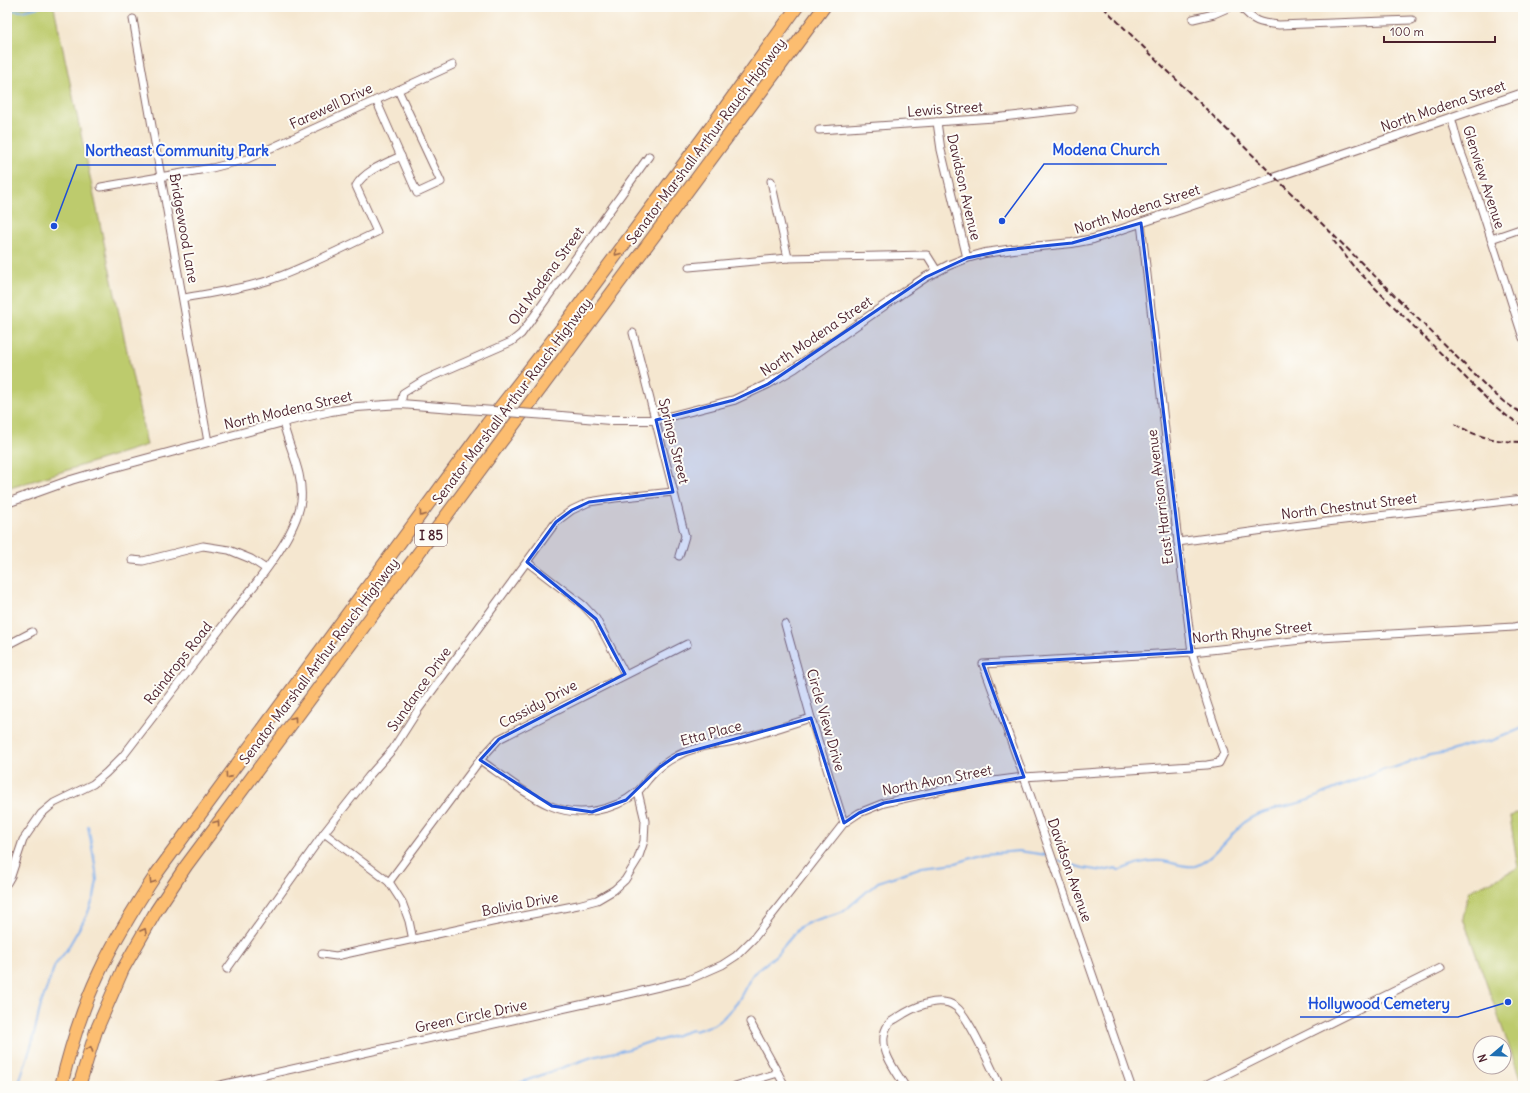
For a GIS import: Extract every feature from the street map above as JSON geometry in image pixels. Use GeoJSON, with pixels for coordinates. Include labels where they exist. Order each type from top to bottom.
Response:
{"type":"FeatureCollection","features":[{"type":"Feature","properties":{"kind":"highway","name":"Senator Marshall Arthur Rauch Highway"},"geometry":{"type":"LineString","coordinates":[[61,1086],[78,1025],[98,973],[134,906],[487,424],[568,320],[711,127],[797,7]]}},
{"type":"Feature","properties":{"kind":"highway","name":"Senator Marshall Arthur Rauch Highway"},"geometry":{"type":"LineString","coordinates":[[79,1086],[96,1031],[123,969],[156,911],[186,866],[824,7]]}},
{"type":"Feature","properties":{"kind":"street"},"geometry":{"type":"LineString","coordinates":[[1193,19],[1214,14],[1230,7]]}},
{"type":"Feature","properties":{"kind":"street"},"geometry":{"type":"LineString","coordinates":[[1241,7],[1252,19],[1264,23],[1279,25],[1412,20]]}},
{"type":"Feature","properties":{"kind":"street","name":"Bridgewood Lane"},"geometry":{"type":"LineString","coordinates":[[133,19],[208,442]]}},
{"type":"Feature","properties":{"kind":"street","name":"Farewell Drive"},"geometry":{"type":"LineString","coordinates":[[101,187],[212,168],[247,159],[453,65]]}},
{"type":"Feature","properties":{"kind":"street"},"geometry":{"type":"LineString","coordinates":[[376,100],[417,194],[442,182],[398,90]]}},
{"type":"Feature","properties":{"kind":"street","name":"North Modena Street"},"geometry":{"type":"LineString","coordinates":[[7,503],[71,480],[208,442],[283,422],[331,411],[357,407],[401,404],[610,420],[656,420],[734,400],[768,384],[795,368],[905,291],[937,271],[967,258],[1005,250],[1072,244],[1100,237],[1523,93]]}},
{"type":"Feature","properties":{"kind":"street","name":"Lewis Street"},"geometry":{"type":"LineString","coordinates":[[819,130],[994,118],[1073,109]]}},
{"type":"Feature","properties":{"kind":"street","name":"Glenview Avenue"},"geometry":{"type":"LineString","coordinates":[[1451,117],[1459,147],[1478,198],[1523,338]]}},
{"type":"Feature","properties":{"kind":"street","name":"Davidson Avenue"},"geometry":{"type":"LineString","coordinates":[[937,122],[941,150],[967,258]]}},
{"type":"Feature","properties":{"kind":"street"},"geometry":{"type":"LineString","coordinates":[[183,298],[270,280],[377,232],[356,186],[359,180],[370,172],[401,156]]}},
{"type":"Feature","properties":{"kind":"street","name":"Old Modena Street"},"geometry":{"type":"LineString","coordinates":[[401,404],[403,394],[410,388],[424,380],[511,342],[521,334],[649,156]]}},
{"type":"Feature","properties":{"kind":"street"},"geometry":{"type":"LineString","coordinates":[[771,181],[788,258]]}},
{"type":"Feature","properties":{"kind":"street","name":"East Harrison Avenue"},"geometry":{"type":"LineString","coordinates":[[1141,223],[1192,652],[1224,753],[1219,763]]}},
{"type":"Feature","properties":{"kind":"street"},"geometry":{"type":"LineString","coordinates":[[1491,239],[1523,228]]}},
{"type":"Feature","properties":{"kind":"street"},"geometry":{"type":"LineString","coordinates":[[689,267],[788,258],[927,255],[937,271]]}},
{"type":"Feature","properties":{"kind":"street","name":"Springs Street"},"geometry":{"type":"LineString","coordinates":[[633,333],[684,536],[679,556]]}},
{"type":"Feature","properties":{"kind":"street","name":"Raindrops Road"},"geometry":{"type":"LineString","coordinates":[[7,884],[23,840],[41,814],[54,803],[93,784],[123,756],[266,569],[291,530],[297,518],[301,501],[300,479],[296,461],[286,436],[283,422]]}},
{"type":"Feature","properties":{"kind":"street","name":"Sundance Drive"},"geometry":{"type":"LineString","coordinates":[[227,969],[324,834],[369,776],[393,749],[418,710],[556,522],[572,510],[589,502],[673,492]]}},
{"type":"Feature","properties":{"kind":"street","name":"North Chestnut Street"},"geometry":{"type":"LineString","coordinates":[[1178,542],[1427,509],[1523,499]]}},
{"type":"Feature","properties":{"kind":"street"},"geometry":{"type":"LineString","coordinates":[[132,560],[143,561],[203,546],[229,550],[251,559],[266,569]]}},
{"type":"Feature","properties":{"kind":"street"},"geometry":{"type":"LineString","coordinates":[[527,562],[583,605],[596,619],[625,674]]}},
{"type":"Feature","properties":{"kind":"street","name":"Circle View Drive"},"geometry":{"type":"LineString","coordinates":[[785,624],[811,718],[844,823]]}},
{"type":"Feature","properties":{"kind":"street","name":"North Rhyne Street"},"geometry":{"type":"LineString","coordinates":[[983,664],[1192,652],[1320,638],[1514,627],[1523,624]]}},
{"type":"Feature","properties":{"kind":"street"},"geometry":{"type":"LineString","coordinates":[[7,645],[32,632]]}},
{"type":"Feature","properties":{"kind":"street","name":"Cassidy Drive"},"geometry":{"type":"LineString","coordinates":[[389,882],[480,760],[499,739],[687,644]]}},
{"type":"Feature","properties":{"kind":"street","name":"Davidson Avenue"},"geometry":{"type":"LineString","coordinates":[[983,664],[1024,777],[1130,1086]]}},
{"type":"Feature","properties":{"kind":"street","name":"Etta Place"},"geometry":{"type":"LineString","coordinates":[[480,760],[521,789],[552,806],[569,811],[592,812],[615,806],[638,792],[660,766],[677,755],[698,747],[738,740],[811,718]]}},
{"type":"Feature","properties":{"kind":"street","name":"North Avon Street"},"geometry":{"type":"LineString","coordinates":[[728,960],[736,956],[754,938],[844,823],[859,813],[884,803],[951,788],[1024,777],[1219,763]]}},
{"type":"Feature","properties":{"kind":"street","name":"Bolivia Drive"},"geometry":{"type":"LineString","coordinates":[[322,954],[336,956],[597,900],[614,890],[625,880],[638,859],[644,841],[645,821],[638,792]]}},
{"type":"Feature","properties":{"kind":"street"},"geometry":{"type":"LineString","coordinates":[[324,834],[389,882],[402,902],[414,940]]}},
{"type":"Feature","properties":{"kind":"street","name":"Green Circle Drive"},"geometry":{"type":"LineString","coordinates":[[216,1086],[688,980],[728,960]]}},
{"type":"Feature","properties":{"kind":"street"},"geometry":{"type":"LineString","coordinates":[[1203,1086],[1441,968]]}},
{"type":"Feature","properties":{"kind":"street"},"geometry":{"type":"LineString","coordinates":[[905,1086],[885,1051],[884,1036],[888,1024],[917,1007],[931,1003],[946,1002],[957,1007],[966,1018],[1000,1086]]}},
{"type":"Feature","properties":{"kind":"street"},"geometry":{"type":"LineString","coordinates":[[750,1022],[785,1086]]}},
{"type":"Feature","properties":{"kind":"street"},"geometry":{"type":"LineString","coordinates":[[735,1086],[778,1073]]}},
{"type":"Feature","properties":{"kind":"highlighted area"},"geometry":{"type":"Polygon","coordinates":[[[1141,223],[1192,652],[983,664],[1024,777],[884,803],[859,813],[844,823],[811,718],[677,755],[660,767],[626,800],[592,812],[552,806],[480,760],[499,739],[625,674],[596,619],[527,562],[556,522],[572,510],[589,502],[673,492],[656,420],[734,400],[768,384],[926,277],[967,258],[1005,250],[1072,243],[1141,223]]]}},
{"type":"Feature","properties":{"kind":"green space"},"geometry":{"type":"Polygon","coordinates":[[[7,7],[54,7],[147,445],[7,489],[7,7]]]}},
{"type":"Feature","properties":{"kind":"green space"},"geometry":{"type":"Polygon","coordinates":[[[1523,808],[1523,1086],[1512,1055],[1512,1035],[1505,1035],[1463,918],[1468,892],[1518,868],[1510,817],[1523,808]]]}},
{"type":"Feature","properties":{"kind":"waterway"},"geometry":{"type":"LineString","coordinates":[[7,10],[23,11],[39,7]]}},
{"type":"Feature","properties":{"kind":"waterway"},"geometry":{"type":"LineString","coordinates":[[1059,861],[1083,868],[1103,871],[1116,868],[1120,870],[1136,864],[1151,861],[1162,861],[1195,866],[1208,859],[1239,827],[1254,816],[1273,809],[1313,799],[1385,769],[1390,769],[1430,755],[1448,752],[1468,745],[1491,741],[1523,728]]}},
{"type":"Feature","properties":{"kind":"waterway"},"geometry":{"type":"LineString","coordinates":[[18,1086],[32,1043],[41,1004],[55,965],[66,951],[87,915],[94,897],[97,881],[88,826]]}},
{"type":"Feature","properties":{"kind":"waterway"},"geometry":{"type":"LineString","coordinates":[[511,1086],[592,1057],[629,1049],[655,1040],[658,1041],[713,1025],[722,1019],[737,1003],[753,974],[776,955],[800,927],[810,922],[844,911],[878,882],[922,867],[956,863],[985,854],[1019,851],[1046,855]]}},
{"type":"Feature","properties":{"kind":"railway"},"geometry":{"type":"LineString","coordinates":[[1103,7],[1490,390],[1504,402],[1523,414]]}},
{"type":"Feature","properties":{"kind":"railway"},"geometry":{"type":"LineString","coordinates":[[1333,240],[1354,267],[1491,403],[1507,416],[1523,426]]}},
{"type":"Feature","properties":{"kind":"railway"},"geometry":{"type":"LineString","coordinates":[[1455,424],[1463,429],[1488,438],[1523,442]]}},
{"type":"Feature","properties":{"kind":"place","name":"Modena Church"},"geometry":{"type":"Point","coordinates":[1002,221]}},
{"type":"Feature","properties":{"kind":"place","name":"Northeast Community Park"},"geometry":{"type":"Point","coordinates":[54,226]}},
{"type":"Feature","properties":{"kind":"place","name":"Hollywood Cemetery"},"geometry":{"type":"Point","coordinates":[1508,1002]}}]}
